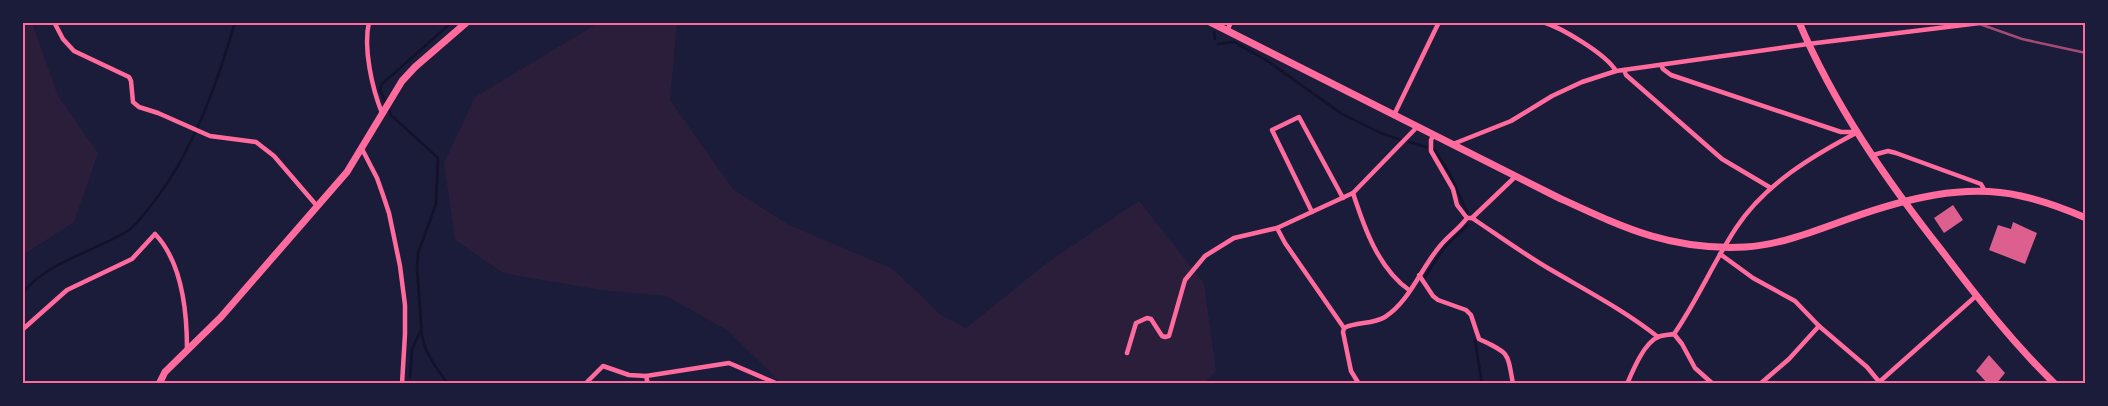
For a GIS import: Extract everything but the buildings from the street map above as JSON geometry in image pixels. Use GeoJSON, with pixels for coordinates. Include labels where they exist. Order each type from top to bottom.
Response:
{"type":"FeatureCollection","features":[{"type":"Feature","properties":{"kind":"main road"},"geometry":{"type":"LineString","coordinates":[[159,384],[165,372],[221,317],[347,172],[390,99],[415,66],[467,22]]}},
{"type":"Feature","properties":{"kind":"main road"},"geometry":{"type":"LineString","coordinates":[[1210,22],[1516,176],[1615,224],[1651,238],[1685,245],[1746,247],[1815,231],[1904,201],[1961,192],[1985,191],[2020,196],[2057,206],[2086,218]]}},
{"type":"Feature","properties":{"kind":"main road"},"geometry":{"type":"LineString","coordinates":[[1799,22],[1808,44],[1858,132],[1904,201],[1976,296],[2029,358],[2056,384]]}},
{"type":"Feature","properties":{"kind":"street"},"geometry":{"type":"LineString","coordinates":[[54,22],[63,39],[74,51],[129,77],[132,81],[133,102],[139,107],[158,113],[210,136],[256,142],[266,148],[317,206]]}},
{"type":"Feature","properties":{"kind":"street"},"geometry":{"type":"LineString","coordinates":[[369,22],[370,66],[374,89],[383,111]]}},
{"type":"Feature","properties":{"kind":"street"},"geometry":{"type":"LineString","coordinates":[[1227,31],[1230,22]]}},
{"type":"Feature","properties":{"kind":"street"},"geometry":{"type":"LineString","coordinates":[[1394,115],[1439,22]]}},
{"type":"Feature","properties":{"kind":"street"},"geometry":{"type":"LineString","coordinates":[[1543,22],[1553,25],[1611,63],[1616,71]]}},
{"type":"Feature","properties":{"kind":"street"},"geometry":{"type":"LineString","coordinates":[[1453,144],[1511,121],[1552,96],[1582,82],[1616,71],[1808,44],[1986,23]]}},
{"type":"Feature","properties":{"kind":"street"},"geometry":{"type":"LineString","coordinates":[[1661,65],[1671,75],[1795,118],[1841,132],[1858,132]]}},
{"type":"Feature","properties":{"kind":"street"},"geometry":{"type":"LineString","coordinates":[[1624,70],[1626,74],[1722,159],[1771,188]]}},
{"type":"Feature","properties":{"kind":"street"},"geometry":{"type":"LineString","coordinates":[[1312,212],[1272,130],[1298,117],[1343,198]]}},
{"type":"Feature","properties":{"kind":"street"},"geometry":{"type":"LineString","coordinates":[[1127,353],[1136,324],[1147,318],[1152,319],[1162,336],[1165,338],[1169,336],[1185,280],[1205,256],[1234,238],[1278,228],[1352,193],[1418,126]]}},
{"type":"Feature","properties":{"kind":"street"},"geometry":{"type":"LineString","coordinates":[[1627,384],[1636,362],[1658,337],[1674,334],[1691,310],[1705,279],[1749,211],[1771,188],[1805,162],[1858,132]]}},
{"type":"Feature","properties":{"kind":"street"},"geometry":{"type":"LineString","coordinates":[[1434,134],[1431,140],[1431,151],[1453,189],[1458,205],[1470,218],[1602,298],[1658,337]]}},
{"type":"Feature","properties":{"kind":"street"},"geometry":{"type":"LineString","coordinates":[[362,149],[377,178],[389,213],[400,266],[405,324],[402,384]]}},
{"type":"Feature","properties":{"kind":"street"},"geometry":{"type":"LineString","coordinates":[[1873,154],[1888,151],[1896,153],[1980,184],[1985,191]]}},
{"type":"Feature","properties":{"kind":"street"},"geometry":{"type":"LineString","coordinates":[[1344,328],[1350,324],[1378,321],[1387,316],[1409,290],[1440,246],[1516,176]]}},
{"type":"Feature","properties":{"kind":"street"},"geometry":{"type":"LineString","coordinates":[[1352,193],[1370,240],[1397,282],[1409,290]]}},
{"type":"Feature","properties":{"kind":"street"},"geometry":{"type":"LineString","coordinates":[[1278,228],[1285,243],[1344,328],[1343,332],[1351,371],[1358,384]]}},
{"type":"Feature","properties":{"kind":"street"},"geometry":{"type":"LineString","coordinates":[[22,330],[67,290],[132,259],[155,234],[165,244],[172,260],[187,316],[187,349]]}},
{"type":"Feature","properties":{"kind":"street"},"geometry":{"type":"LineString","coordinates":[[1720,254],[1753,278],[1795,301],[1819,326],[1867,367],[1880,383],[1976,296]]}},
{"type":"Feature","properties":{"kind":"street"},"geometry":{"type":"LineString","coordinates":[[1419,275],[1433,296],[1438,300],[1466,310],[1471,315],[1479,339],[1502,350],[1508,356],[1513,384]]}},
{"type":"Feature","properties":{"kind":"street"},"geometry":{"type":"LineString","coordinates":[[1760,384],[1789,359],[1819,326]]}},
{"type":"Feature","properties":{"kind":"street"},"geometry":{"type":"LineString","coordinates":[[1674,334],[1682,344],[1695,368],[1713,384]]}},
{"type":"Feature","properties":{"kind":"street"},"geometry":{"type":"LineString","coordinates":[[585,384],[603,366],[629,375],[646,376],[728,363],[778,384]]}},
{"type":"Feature","properties":{"kind":"street"},"geometry":{"type":"LineString","coordinates":[[646,376],[648,384]]}},
{"type":"Feature","properties":{"kind":"shaded area"},"geometry":{"type":"Polygon","coordinates":[[[23,22],[35,23],[33,25],[58,96],[98,153],[74,222],[23,255],[23,22]]]}},
{"type":"Feature","properties":{"kind":"shaded area"},"geometry":{"type":"Polygon","coordinates":[[[598,23],[677,23],[670,100],[733,189],[789,225],[893,269],[941,315],[966,328],[1048,262],[1139,201],[1204,283],[1216,371],[1203,384],[781,383],[727,330],[666,296],[600,290],[503,273],[455,240],[444,163],[475,97],[598,23]]]}},
{"type":"Feature","properties":{"kind":"waterway"},"geometry":{"type":"LineString","coordinates":[[22,294],[44,273],[129,230],[149,208],[178,166],[201,120],[220,71],[235,22]]}},
{"type":"Feature","properties":{"kind":"waterway"},"geometry":{"type":"LineString","coordinates":[[448,384],[426,350],[422,336],[417,268],[418,253],[436,204],[438,158],[391,115],[380,90],[382,84],[452,22]]}},
{"type":"Feature","properties":{"kind":"waterway"},"geometry":{"type":"LineString","coordinates":[[1214,32],[1215,39]]}},
{"type":"Feature","properties":{"kind":"waterway"},"geometry":{"type":"LineString","coordinates":[[1218,44],[1234,42],[1266,60],[1342,114],[1381,133],[1401,140]]}},
{"type":"Feature","properties":{"kind":"waterway"},"geometry":{"type":"LineString","coordinates":[[1409,142],[1426,147]]}},
{"type":"Feature","properties":{"kind":"waterway"},"geometry":{"type":"LineString","coordinates":[[1434,149],[1450,174],[1468,214]]}},
{"type":"Feature","properties":{"kind":"waterway"},"geometry":{"type":"LineString","coordinates":[[1425,277],[1444,248],[1468,225]]}},
{"type":"Feature","properties":{"kind":"waterway"},"geometry":{"type":"LineString","coordinates":[[410,377],[412,349],[421,330]]}},
{"type":"Feature","properties":{"kind":"waterway"},"geometry":{"type":"LineString","coordinates":[[1475,341],[1482,384]]}},
{"type":"Feature","properties":{"kind":"railway"},"geometry":{"type":"LineString","coordinates":[[1974,22],[2022,39],[2086,53]]}}]}
